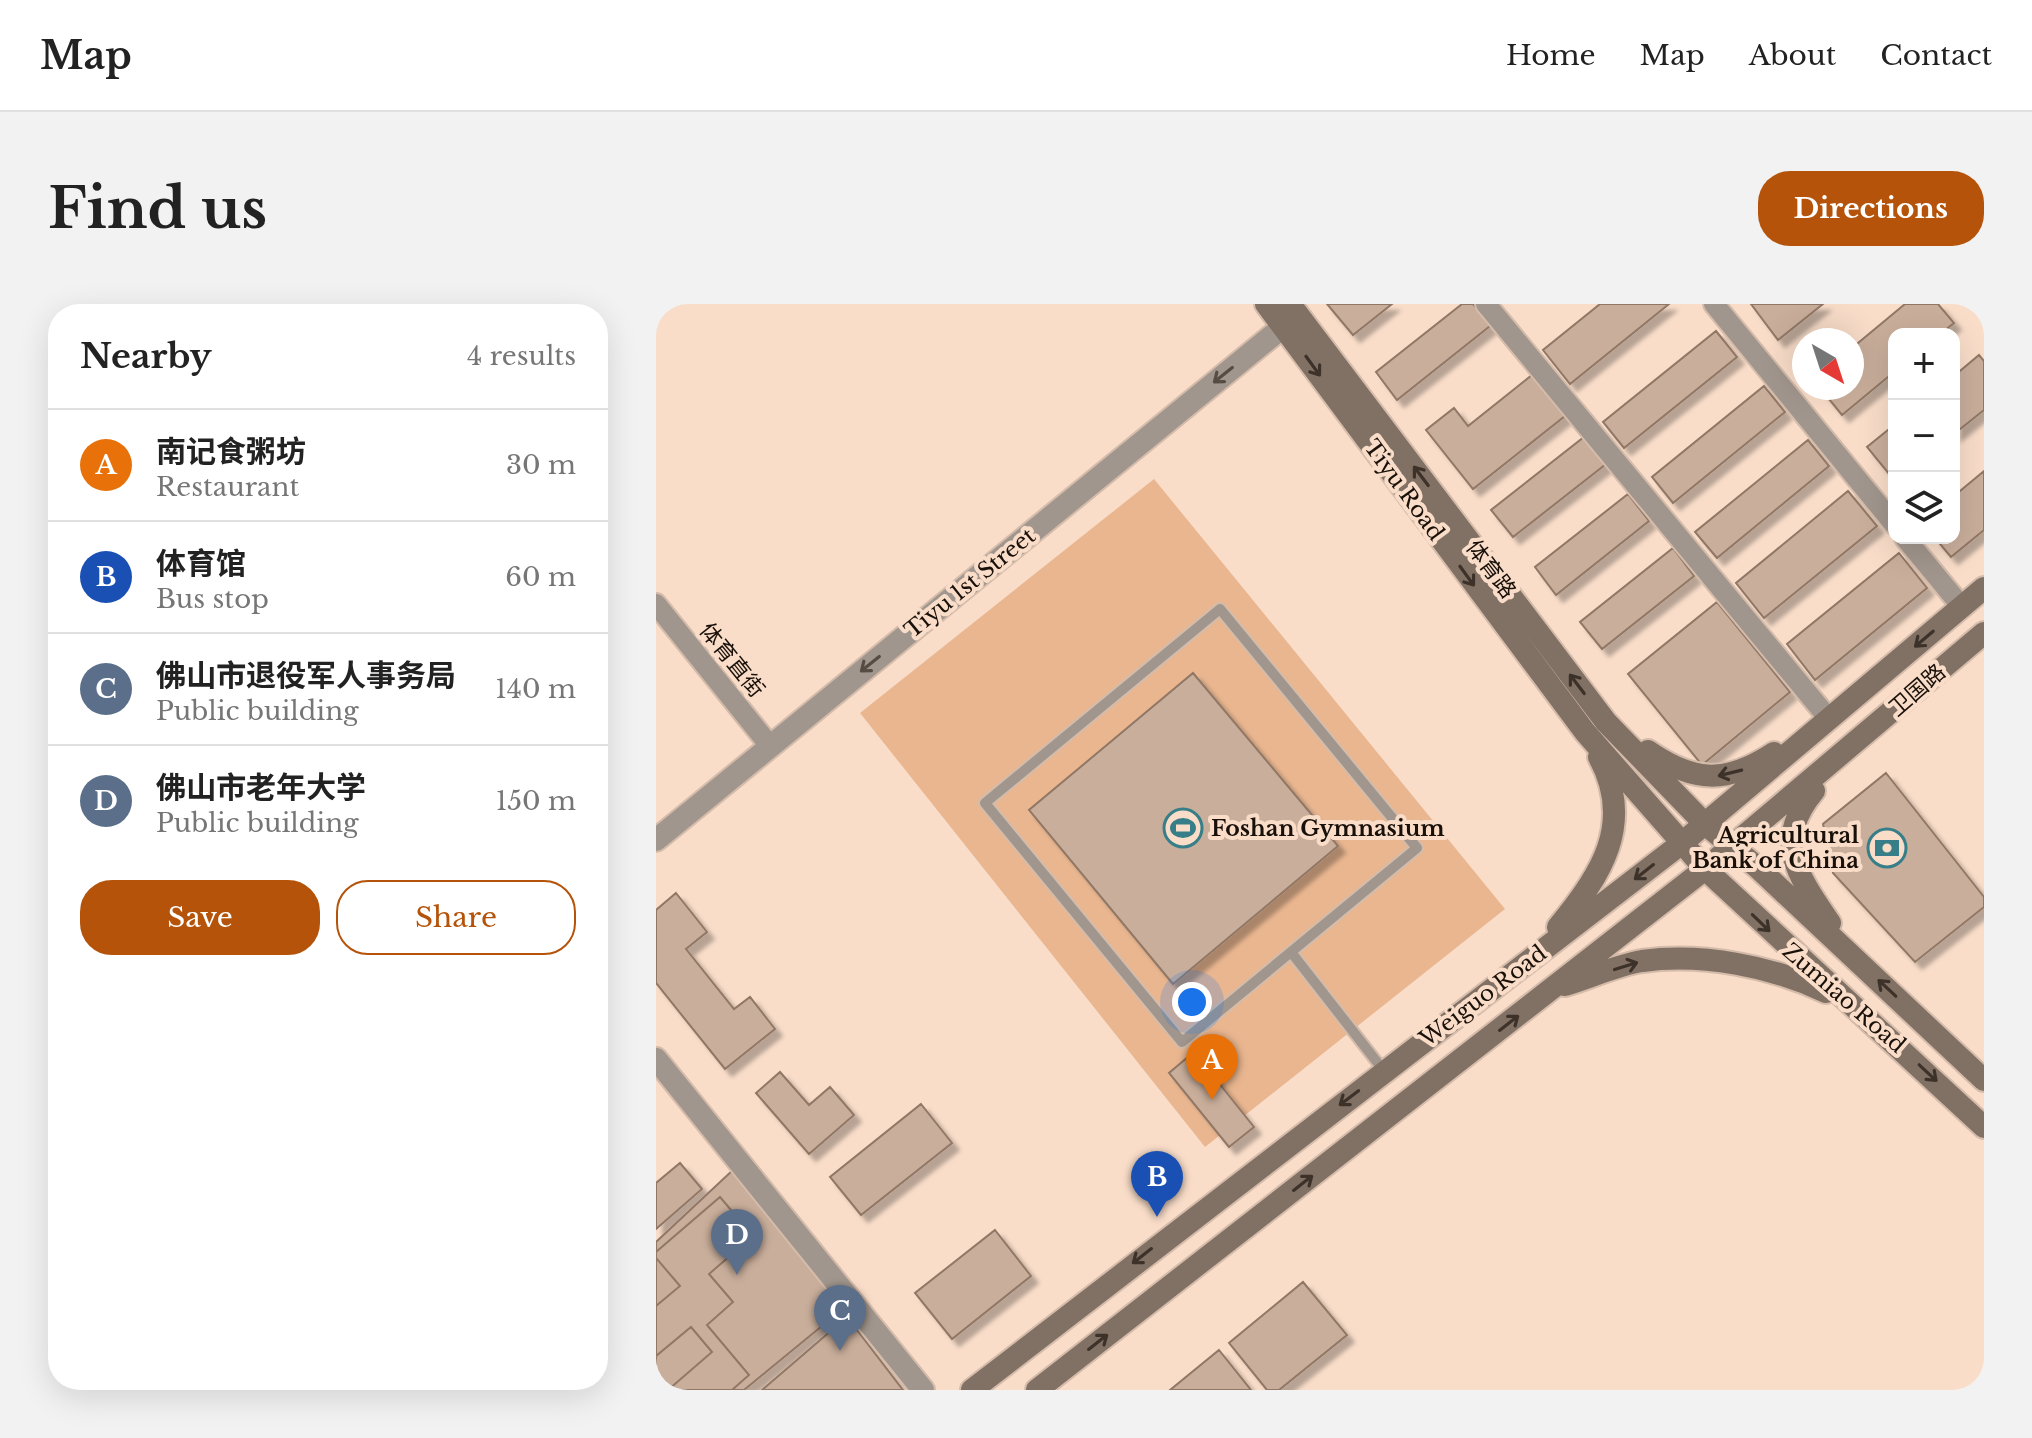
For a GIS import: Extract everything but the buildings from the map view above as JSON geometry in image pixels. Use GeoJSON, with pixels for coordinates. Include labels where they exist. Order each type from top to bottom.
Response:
{"type":"FeatureCollection","features":[{"type":"Feature","properties":{"kind":"main road","name":"Tiyu Road"},"geometry":{"type":"LineString","coordinates":[[1266,304],[1587,723]]}},
{"type":"Feature","properties":{"kind":"main road","name":"体育路"},"geometry":{"type":"LineString","coordinates":[[1290,304],[1587,723],[1705,824]]}},
{"type":"Feature","properties":{"kind":"main road","name":"Weiguo Road"},"geometry":{"type":"LineString","coordinates":[[972,1390],[1682,843],[1984,588]]}},
{"type":"Feature","properties":{"kind":"main road","name":"卫国路"},"geometry":{"type":"LineString","coordinates":[[1850,748],[1984,633]]}},
{"type":"Feature","properties":{"kind":"main road"},"geometry":{"type":"LineString","coordinates":[[1587,723],[1670,766],[1694,775],[1722,777],[1755,766],[1826,722]]}},
{"type":"Feature","properties":{"kind":"main road"},"geometry":{"type":"LineString","coordinates":[[1530,960],[1572,910],[1610,852],[1616,808],[1609,774],[1587,723]]}},
{"type":"Feature","properties":{"kind":"main road","name":"Zumiao Road"},"geometry":{"type":"LineString","coordinates":[[1587,723],[1705,869],[1984,1127]]}},
{"type":"Feature","properties":{"kind":"main road"},"geometry":{"type":"LineString","coordinates":[[1037,1390],[1705,869],[1850,748]]}},
{"type":"Feature","properties":{"kind":"main road"},"geometry":{"type":"LineString","coordinates":[[1850,748],[1797,811],[1790,845],[1804,885],[1851,954]]}},
{"type":"Feature","properties":{"kind":"main road","name":"Zumiao Road"},"geometry":{"type":"LineString","coordinates":[[1705,824],[1851,954],[1984,1080]]}},
{"type":"Feature","properties":{"kind":"main road"},"geometry":{"type":"LineString","coordinates":[[1552,989],[1642,961],[1723,961],[1803,981],[1848,1002]]}},
{"type":"Feature","properties":{"kind":"street"},"geometry":{"type":"LineString","coordinates":[[1486,304],[1826,722]]}},
{"type":"Feature","properties":{"kind":"street"},"geometry":{"type":"LineString","coordinates":[[1714,304],[1888,517]]}},
{"type":"Feature","properties":{"kind":"street","name":"Tiyu 1st Street"},"geometry":{"type":"LineString","coordinates":[[656,840],[1284,326]]}},
{"type":"Feature","properties":{"kind":"street"},"geometry":{"type":"LineString","coordinates":[[1910,544],[1962,607]]}},
{"type":"Feature","properties":{"kind":"street","name":"体育直街"},"geometry":{"type":"LineString","coordinates":[[656,604],[770,746]]}},
{"type":"Feature","properties":{"kind":"street"},"geometry":{"type":"LineString","coordinates":[[656,1059],[923,1390]]}},
{"type":"Feature","properties":{"kind":"lane"},"geometry":{"type":"LineString","coordinates":[[1220,609],[1417,848],[1291,952],[1182,1042],[985,803],[1220,609]]}},
{"type":"Feature","properties":{"kind":"lane"},"geometry":{"type":"LineString","coordinates":[[1291,952],[1384,1071]]}},
{"type":"Feature","properties":{"kind":"shaded area"},"geometry":{"type":"Polygon","coordinates":[[[1154,479],[1505,909],[1205,1147],[860,713],[1154,479]]]}},
{"type":"Feature","properties":{"kind":"place","name":"Foshan Gymnasium"},"geometry":{"type":"Point","coordinates":[1183,828]}},
{"type":"Feature","properties":{"kind":"place","name":"Agricultural Bank of China"},"geometry":{"type":"Point","coordinates":[1887,848]}},
{"type":"Feature","properties":{"kind":"place","name":"南记食粥坊"},"geometry":{"type":"Point","coordinates":[1212,1100]}},
{"type":"Feature","properties":{"kind":"place","name":"体育馆"},"geometry":{"type":"Point","coordinates":[1157,1217]}},
{"type":"Feature","properties":{"kind":"place","name":"佛山市老年大学"},"geometry":{"type":"Point","coordinates":[737,1275]}},
{"type":"Feature","properties":{"kind":"place","name":"佛山市退役军人事务局"},"geometry":{"type":"Point","coordinates":[840,1351]}}]}
